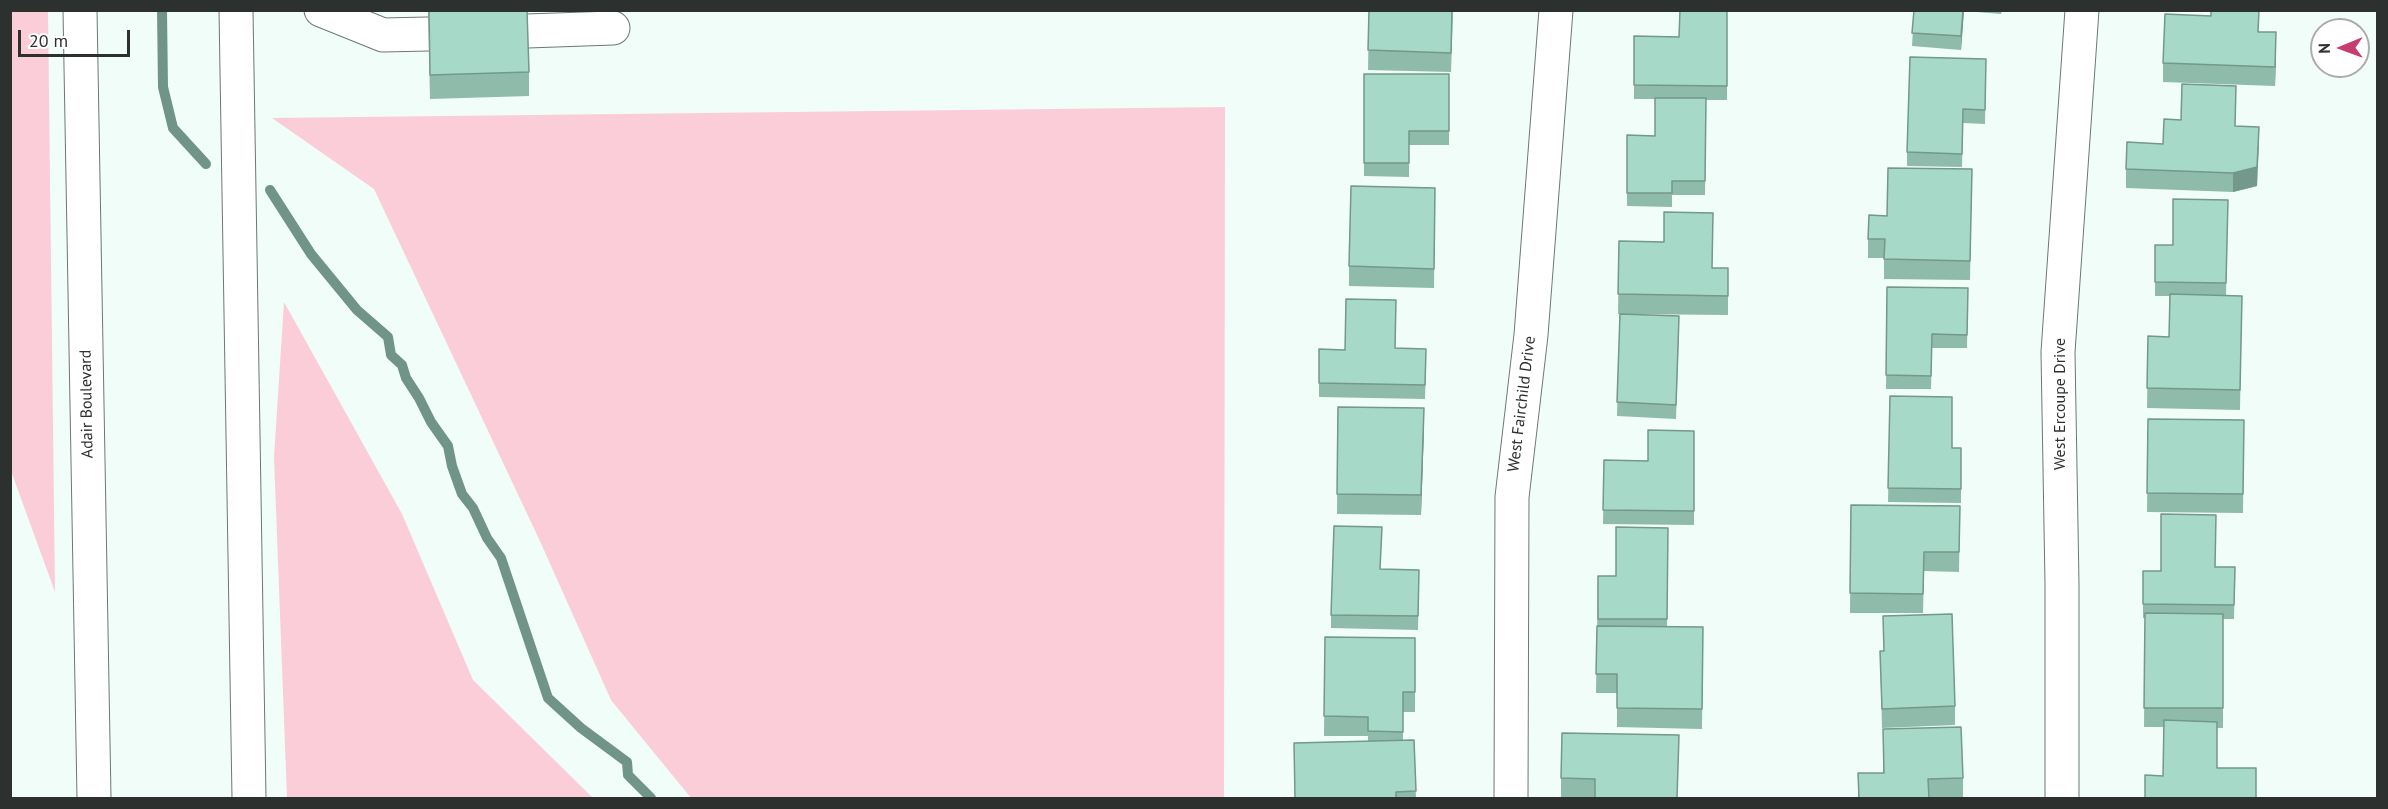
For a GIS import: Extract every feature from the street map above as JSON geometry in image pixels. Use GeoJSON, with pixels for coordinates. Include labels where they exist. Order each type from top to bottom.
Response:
{"type":"FeatureCollection","features":[{"type":"Feature","properties":{"kind":"street","name":"Adair Boulevard"},"geometry":{"type":"LineString","coordinates":[[80,10],[94,798]]}},
{"type":"Feature","properties":{"kind":"street"},"geometry":{"type":"LineString","coordinates":[[236,10],[249,798]]}},
{"type":"Feature","properties":{"kind":"street"},"geometry":{"type":"LineString","coordinates":[[321,10],[383,35],[428,34]]}},
{"type":"Feature","properties":{"kind":"street","name":"West Fairchild Drive"},"geometry":{"type":"LineString","coordinates":[[1511,798],[1512,497],[1531,335],[1556,10]]}},
{"type":"Feature","properties":{"kind":"street","name":"West Ercoupe Drive"},"geometry":{"type":"LineString","coordinates":[[2062,798],[2062,584],[2058,352],[2082,10]]}},
{"type":"Feature","properties":{"kind":"street"},"geometry":{"type":"LineString","coordinates":[[527,31],[613,28]]}},
{"type":"Feature","properties":{"kind":"shaded area"},"geometry":{"type":"Polygon","coordinates":[[[11,10],[48,11],[55,592],[11,471],[11,10]]]}},
{"type":"Feature","properties":{"kind":"shaded area"},"geometry":{"type":"Polygon","coordinates":[[[1225,107],[1224,798],[691,798],[611,700],[539,539],[374,189],[272,118],[1225,107]]]}},
{"type":"Feature","properties":{"kind":"shaded area"},"geometry":{"type":"Polygon","coordinates":[[[284,302],[402,514],[473,680],[593,798],[287,798],[274,457],[284,302]]]}},
{"type":"Feature","properties":{"kind":"building"},"geometry":{"type":"Polygon","coordinates":[[[429,10],[527,10],[529,72],[430,75],[429,10]]]}},
{"type":"Feature","properties":{"kind":"building"},"geometry":{"type":"Polygon","coordinates":[[[1369,10],[1452,10],[1451,53],[1368,50],[1369,10]]]}},
{"type":"Feature","properties":{"kind":"building"},"geometry":{"type":"Polygon","coordinates":[[[1680,10],[1727,10],[1727,86],[1634,85],[1634,36],[1679,37],[1680,10]]]}},
{"type":"Feature","properties":{"kind":"building"},"geometry":{"type":"Polygon","coordinates":[[[1914,10],[1963,10],[1961,36],[1912,33],[1914,10]]]}},
{"type":"Feature","properties":{"kind":"building"},"geometry":{"type":"Polygon","coordinates":[[[2211,10],[2259,10],[2258,32],[2276,32],[2275,67],[2163,63],[2165,14],[2211,16],[2211,10]]]}},
{"type":"Feature","properties":{"kind":"building"},"geometry":{"type":"Polygon","coordinates":[[[1910,57],[1986,59],[1985,110],[1963,109],[1962,154],[1907,152],[1910,57]]]}},
{"type":"Feature","properties":{"kind":"building"},"geometry":{"type":"Polygon","coordinates":[[[1364,74],[1449,74],[1449,131],[1409,131],[1409,163],[1364,163],[1364,74]]]}},
{"type":"Feature","properties":{"kind":"building"},"geometry":{"type":"Polygon","coordinates":[[[2182,84],[2236,86],[2235,126],[2259,127],[2257,167],[2233,173],[2126,169],[2127,142],[2163,144],[2164,119],[2181,120],[2182,84]]]}},
{"type":"Feature","properties":{"kind":"building"},"geometry":{"type":"Polygon","coordinates":[[[1655,98],[1706,98],[1705,181],[1672,181],[1672,193],[1627,193],[1627,135],[1655,136],[1655,98]]]}},
{"type":"Feature","properties":{"kind":"building"},"geometry":{"type":"Polygon","coordinates":[[[1888,168],[1972,169],[1970,261],[1884,259],[1885,239],[1868,239],[1869,215],[1887,216],[1888,168]]]}},
{"type":"Feature","properties":{"kind":"building"},"geometry":{"type":"Polygon","coordinates":[[[1351,186],[1435,188],[1434,269],[1349,266],[1351,186]]]}},
{"type":"Feature","properties":{"kind":"building"},"geometry":{"type":"Polygon","coordinates":[[[2173,199],[2228,200],[2226,283],[2155,282],[2155,245],[2173,245],[2173,199]]]}},
{"type":"Feature","properties":{"kind":"building"},"geometry":{"type":"Polygon","coordinates":[[[1664,212],[1713,213],[1712,268],[1728,268],[1728,296],[1618,294],[1619,241],[1664,242],[1664,212]]]}},
{"type":"Feature","properties":{"kind":"building"},"geometry":{"type":"Polygon","coordinates":[[[1887,287],[1968,288],[1967,335],[1932,334],[1931,376],[1886,375],[1887,287]]]}},
{"type":"Feature","properties":{"kind":"building"},"geometry":{"type":"Polygon","coordinates":[[[2170,294],[2242,296],[2240,390],[2147,388],[2148,336],[2169,337],[2170,294]]]}},
{"type":"Feature","properties":{"kind":"building"},"geometry":{"type":"Polygon","coordinates":[[[1346,299],[1396,300],[1395,348],[1426,349],[1425,385],[1319,383],[1319,349],[1345,350],[1346,299]]]}},
{"type":"Feature","properties":{"kind":"building"},"geometry":{"type":"Polygon","coordinates":[[[1620,314],[1679,316],[1676,405],[1617,402],[1620,314]]]}},
{"type":"Feature","properties":{"kind":"building"},"geometry":{"type":"Polygon","coordinates":[[[1890,396],[1952,397],[1952,448],[1961,448],[1961,489],[1888,488],[1890,396]]]}},
{"type":"Feature","properties":{"kind":"building"},"geometry":{"type":"Polygon","coordinates":[[[1338,407],[1424,408],[1421,495],[1337,494],[1338,407]]]}},
{"type":"Feature","properties":{"kind":"building"},"geometry":{"type":"Polygon","coordinates":[[[2148,419],[2244,420],[2243,494],[2147,493],[2148,419]]]}},
{"type":"Feature","properties":{"kind":"building"},"geometry":{"type":"Polygon","coordinates":[[[1648,430],[1694,431],[1694,511],[1603,510],[1604,460],[1648,461],[1648,430]]]}},
{"type":"Feature","properties":{"kind":"building"},"geometry":{"type":"Polygon","coordinates":[[[1851,505],[1960,506],[1959,552],[1924,552],[1923,594],[1850,593],[1851,505]]]}},
{"type":"Feature","properties":{"kind":"building"},"geometry":{"type":"Polygon","coordinates":[[[2161,514],[2216,515],[2215,567],[2235,567],[2234,605],[2143,604],[2143,571],[2161,571],[2161,514]]]}},
{"type":"Feature","properties":{"kind":"building"},"geometry":{"type":"Polygon","coordinates":[[[1334,526],[1382,527],[1380,569],[1419,570],[1418,616],[1331,615],[1334,526]]]}},
{"type":"Feature","properties":{"kind":"building"},"geometry":{"type":"Polygon","coordinates":[[[1616,527],[1668,528],[1667,619],[1598,619],[1598,576],[1616,576],[1616,527]]]}},
{"type":"Feature","properties":{"kind":"building"},"geometry":{"type":"Polygon","coordinates":[[[2145,613],[2223,614],[2223,708],[2144,708],[2145,613]]]}},
{"type":"Feature","properties":{"kind":"building"},"geometry":{"type":"Polygon","coordinates":[[[1952,614],[1955,706],[1882,709],[1880,651],[1884,651],[1883,616],[1952,614]]]}},
{"type":"Feature","properties":{"kind":"building"},"geometry":{"type":"Polygon","coordinates":[[[1597,626],[1703,627],[1702,709],[1617,708],[1617,674],[1596,674],[1597,626]]]}},
{"type":"Feature","properties":{"kind":"building"},"geometry":{"type":"Polygon","coordinates":[[[1325,637],[1415,638],[1415,692],[1403,692],[1403,732],[1368,731],[1368,717],[1324,716],[1325,637]]]}},
{"type":"Feature","properties":{"kind":"building"},"geometry":{"type":"Polygon","coordinates":[[[2164,720],[2217,722],[2217,768],[2256,768],[2256,798],[2145,798],[2145,775],[2163,776],[2164,720]]]}},
{"type":"Feature","properties":{"kind":"building"},"geometry":{"type":"Polygon","coordinates":[[[1961,727],[1963,778],[1928,779],[1929,798],[1859,798],[1858,773],[1884,773],[1883,729],[1961,727]]]}},
{"type":"Feature","properties":{"kind":"building"},"geometry":{"type":"Polygon","coordinates":[[[1562,733],[1679,735],[1677,798],[1595,798],[1595,779],[1561,778],[1562,733]]]}},
{"type":"Feature","properties":{"kind":"building"},"geometry":{"type":"Polygon","coordinates":[[[1414,740],[1416,791],[1396,792],[1396,798],[1295,798],[1294,743],[1414,740]]]}},
{"type":"Feature","properties":{"kind":"waterway"},"geometry":{"type":"LineString","coordinates":[[162,10],[163,87],[173,128],[206,164]]}},
{"type":"Feature","properties":{"kind":"waterway"},"geometry":{"type":"LineString","coordinates":[[270,190],[311,254],[357,310],[388,337],[391,355],[402,365],[406,378],[431,422],[448,446],[462,494],[473,508],[487,538],[501,558],[548,698],[581,728],[627,762],[628,775],[651,798]]}}]}
